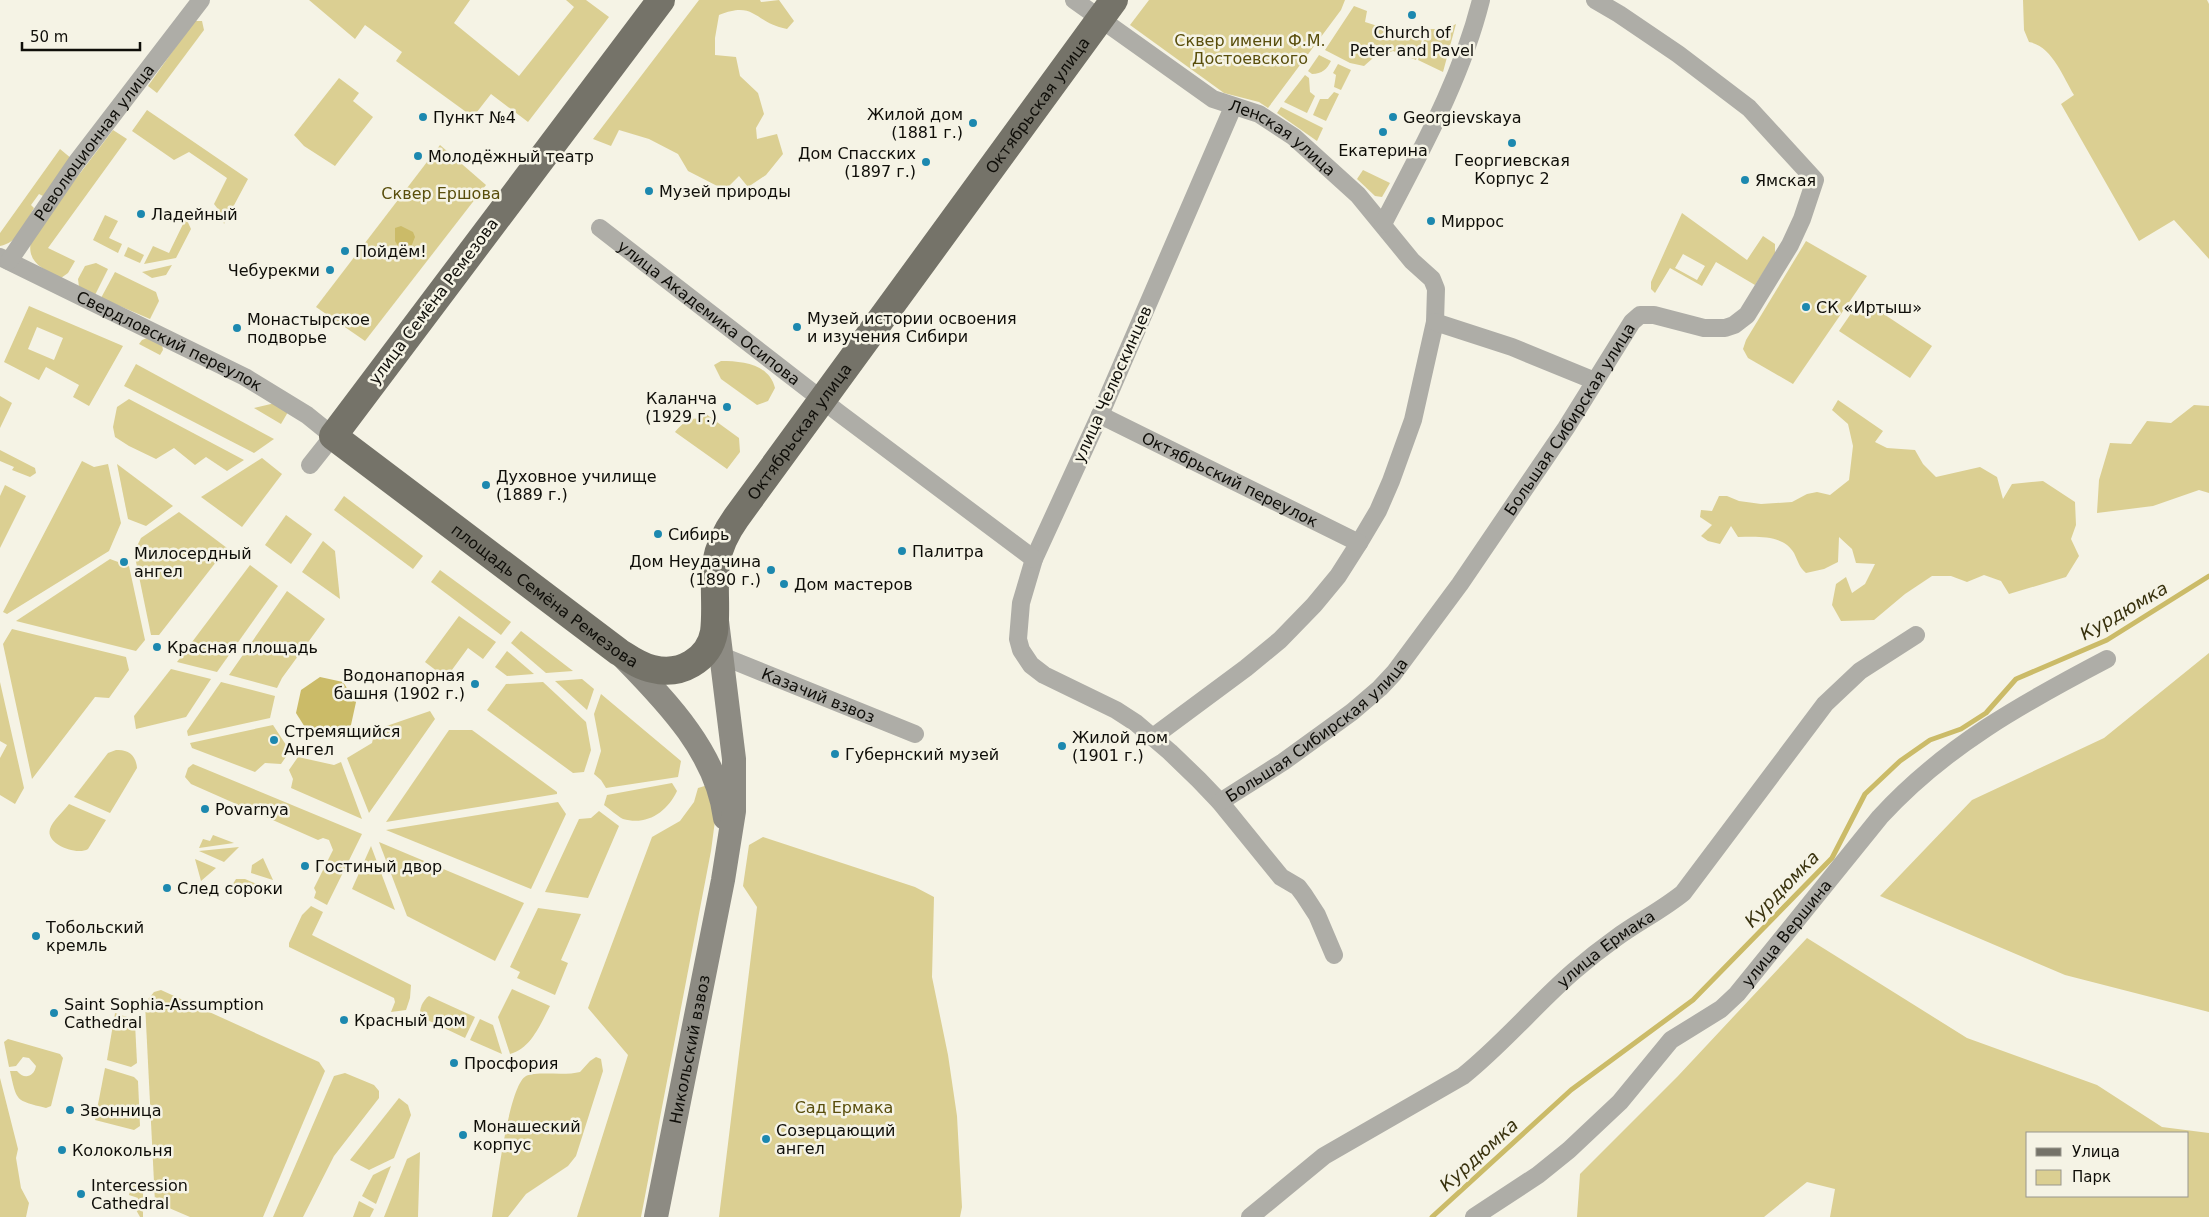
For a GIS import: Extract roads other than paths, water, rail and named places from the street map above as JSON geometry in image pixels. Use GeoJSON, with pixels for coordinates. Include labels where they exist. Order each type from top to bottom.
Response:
{"type":"FeatureCollection","features":[{"type":"Feature","properties":{"kind":"main road","name":"улица Семёна Ремезова"},"geometry":{"type":"LineString","coordinates":[[333,436],[661,0]]}},
{"type":"Feature","properties":{"kind":"main road","name":"Октябрьская улица"},"geometry":{"type":"LineString","coordinates":[[723,880],[732,833],[736,782],[716,607],[716,564],[726,533],[1107,9]]}},
{"type":"Feature","properties":{"kind":"main road","name":"площадь Семёна Ремезова"},"geometry":{"type":"LineString","coordinates":[[333,436],[619,652],[672,710],[705,756],[722,799],[725,818],[723,880]]}},
{"type":"Feature","properties":{"kind":"main road"},"geometry":{"type":"LineString","coordinates":[[619,652],[640,665],[653,670],[666,671],[689,666],[699,660],[710,642],[713,635],[716,607]]}},
{"type":"Feature","properties":{"kind":"main road","name":"Никольский взвоз"},"geometry":{"type":"LineString","coordinates":[[656,1217],[723,880]]}},
{"type":"Feature","properties":{"kind":"street","name":"Революционная улица"},"geometry":{"type":"LineString","coordinates":[[4,259],[200,0]]}},
{"type":"Feature","properties":{"kind":"street","name":"Ленская улица"},"geometry":{"type":"LineString","coordinates":[[1074,0],[1107,9],[1212,99],[1259,114],[1288,132],[1358,196],[1412,261],[1432,279],[1436,295],[1434,322],[1422,382],[1400,460],[1378,511],[1338,576],[1314,605],[1280,640],[1246,668],[1153,737]]}},
{"type":"Feature","properties":{"kind":"street"},"geometry":{"type":"LineString","coordinates":[[1383,224],[1438,117],[1476,21],[1481,0]]}},
{"type":"Feature","properties":{"kind":"street","name":"Большая Сибирская улица"},"geometry":{"type":"LineString","coordinates":[[1220,802],[1283,762],[1352,712],[1380,688],[1417,645],[1566,428],[1632,322],[1640,315],[1654,315],[1714,328],[1734,325],[1747,315],[1790,244],[1802,219],[1815,180],[1765,124],[1727,90],[1626,19],[1595,0]]}},
{"type":"Feature","properties":{"kind":"street","name":"улица Челюскинцев"},"geometry":{"type":"LineString","coordinates":[[1031,665],[1021,650],[1018,628],[1021,603],[1034,558],[1100,415],[1233,107]]}},
{"type":"Feature","properties":{"kind":"street","name":"улица Академика Осипова"},"geometry":{"type":"LineString","coordinates":[[600,228],[821,400],[1034,558]]}},
{"type":"Feature","properties":{"kind":"street","name":"Свердловский переулок"},"geometry":{"type":"LineString","coordinates":[[4,259],[245,377],[307,415],[333,436]]}},
{"type":"Feature","properties":{"kind":"street"},"geometry":{"type":"LineString","coordinates":[[1434,322],[1512,347],[1595,382]]}},
{"type":"Feature","properties":{"kind":"street","name":"Октябрьский переулок"},"geometry":{"type":"LineString","coordinates":[[1100,415],[1359,542]]}},
{"type":"Feature","properties":{"kind":"street"},"geometry":{"type":"LineString","coordinates":[[310,465],[333,436]]}},
{"type":"Feature","properties":{"kind":"street","name":"улица Ермака"},"geometry":{"type":"LineString","coordinates":[[1250,1217],[1324,1156],[1463,1076],[1480,1062],[1532,1009],[1575,971],[1617,937],[1668,905],[1683,893],[1825,704],[1860,670],[1916,635]]}},
{"type":"Feature","properties":{"kind":"street","name":"Казачий взвоз"},"geometry":{"type":"LineString","coordinates":[[722,656],[916,734]]}},
{"type":"Feature","properties":{"kind":"street","name":"улица Вершина"},"geometry":{"type":"LineString","coordinates":[[1474,1217],[1538,1175],[1569,1150],[1620,1102],[1671,1040],[1721,1010],[1737,994],[1880,817],[1915,782],[1964,742],[2032,698],[2107,659]]}},
{"type":"Feature","properties":{"kind":"street","name":"Большая Сибирская улица"},"geometry":{"type":"LineString","coordinates":[[1031,665],[1044,675],[1116,710],[1153,737],[1220,802],[1282,877],[1298,888],[1304,895],[1317,915],[1334,955]]}},
{"type":"Feature","properties":{"kind":"waterway","name":"Курдюмка"},"geometry":{"type":"LineString","coordinates":[[1432,1217],[1571,1090],[1693,1000],[1832,858],[1865,794],[1900,761],[1930,740],[1961,729],[1986,713],[2016,679],[2107,640],[2209,576]]}},
{"type":"Feature","properties":{"kind":"place","name":"Church of Peter and Pavel"},"geometry":{"type":"Point","coordinates":[1412,15]}},
{"type":"Feature","properties":{"kind":"place","name":"Пункт №4"},"geometry":{"type":"Point","coordinates":[423,117]}},
{"type":"Feature","properties":{"kind":"place","name":"Georgievskaya"},"geometry":{"type":"Point","coordinates":[1393,117]}},
{"type":"Feature","properties":{"kind":"place","name":"Жилой дом (1881 г.)"},"geometry":{"type":"Point","coordinates":[973,123]}},
{"type":"Feature","properties":{"kind":"place","name":"Екатерина"},"geometry":{"type":"Point","coordinates":[1383,132]}},
{"type":"Feature","properties":{"kind":"place","name":"Георгиевская Корпус 2"},"geometry":{"type":"Point","coordinates":[1512,143]}},
{"type":"Feature","properties":{"kind":"place","name":"Молодёжный театр"},"geometry":{"type":"Point","coordinates":[418,156]}},
{"type":"Feature","properties":{"kind":"place","name":"Дом Спасских (1897 г.)"},"geometry":{"type":"Point","coordinates":[926,162]}},
{"type":"Feature","properties":{"kind":"place","name":"Ямская"},"geometry":{"type":"Point","coordinates":[1745,180]}},
{"type":"Feature","properties":{"kind":"place","name":"Музей природы"},"geometry":{"type":"Point","coordinates":[649,191]}},
{"type":"Feature","properties":{"kind":"place","name":"Ладейный"},"geometry":{"type":"Point","coordinates":[141,214]}},
{"type":"Feature","properties":{"kind":"place","name":"Миррос"},"geometry":{"type":"Point","coordinates":[1431,221]}},
{"type":"Feature","properties":{"kind":"place","name":"Пойдём!"},"geometry":{"type":"Point","coordinates":[345,251]}},
{"type":"Feature","properties":{"kind":"place","name":"Чебурекми"},"geometry":{"type":"Point","coordinates":[330,270]}},
{"type":"Feature","properties":{"kind":"place","name":"СК «Иртыш»"},"geometry":{"type":"Point","coordinates":[1806,307]}},
{"type":"Feature","properties":{"kind":"place","name":"Музей истории освоения и изучения Сибири"},"geometry":{"type":"Point","coordinates":[797,327]}},
{"type":"Feature","properties":{"kind":"place","name":"Монастырское подворье"},"geometry":{"type":"Point","coordinates":[237,328]}},
{"type":"Feature","properties":{"kind":"place","name":"Каланча (1929 г.)"},"geometry":{"type":"Point","coordinates":[727,407]}},
{"type":"Feature","properties":{"kind":"place","name":"Духовное училище (1889 г.)"},"geometry":{"type":"Point","coordinates":[486,485]}},
{"type":"Feature","properties":{"kind":"place","name":"Сибирь"},"geometry":{"type":"Point","coordinates":[658,534]}},
{"type":"Feature","properties":{"kind":"place","name":"Палитра"},"geometry":{"type":"Point","coordinates":[902,551]}},
{"type":"Feature","properties":{"kind":"place","name":"Милосердный ангел"},"geometry":{"type":"Point","coordinates":[124,562]}},
{"type":"Feature","properties":{"kind":"place","name":"Дом Неудачина (1890 г.)"},"geometry":{"type":"Point","coordinates":[771,570]}},
{"type":"Feature","properties":{"kind":"place","name":"Дом мастеров"},"geometry":{"type":"Point","coordinates":[784,584]}},
{"type":"Feature","properties":{"kind":"place","name":"Красная площадь"},"geometry":{"type":"Point","coordinates":[157,647]}},
{"type":"Feature","properties":{"kind":"place","name":"Водонапорная башня (1902 г.)"},"geometry":{"type":"Point","coordinates":[475,684]}},
{"type":"Feature","properties":{"kind":"place","name":"Стремящийся Ангел"},"geometry":{"type":"Point","coordinates":[274,740]}},
{"type":"Feature","properties":{"kind":"place","name":"Жилой дом (1901 г.)"},"geometry":{"type":"Point","coordinates":[1062,746]}},
{"type":"Feature","properties":{"kind":"place","name":"Губернский музей"},"geometry":{"type":"Point","coordinates":[835,754]}},
{"type":"Feature","properties":{"kind":"place","name":"Povarnya"},"geometry":{"type":"Point","coordinates":[205,809]}},
{"type":"Feature","properties":{"kind":"place","name":"Гостиный двор"},"geometry":{"type":"Point","coordinates":[305,866]}},
{"type":"Feature","properties":{"kind":"place","name":"След сороки"},"geometry":{"type":"Point","coordinates":[167,888]}},
{"type":"Feature","properties":{"kind":"place","name":"Тобольский кремль"},"geometry":{"type":"Point","coordinates":[36,936]}},
{"type":"Feature","properties":{"kind":"place","name":"Saint Sophia-Assumption Cathedral"},"geometry":{"type":"Point","coordinates":[54,1013]}},
{"type":"Feature","properties":{"kind":"place","name":"Красный дом"},"geometry":{"type":"Point","coordinates":[344,1020]}},
{"type":"Feature","properties":{"kind":"place","name":"Просфория"},"geometry":{"type":"Point","coordinates":[454,1063]}},
{"type":"Feature","properties":{"kind":"place","name":"Звонница"},"geometry":{"type":"Point","coordinates":[70,1110]}},
{"type":"Feature","properties":{"kind":"place","name":"Монашеский корпус"},"geometry":{"type":"Point","coordinates":[463,1135]}},
{"type":"Feature","properties":{"kind":"place","name":"Созерцающий ангел"},"geometry":{"type":"Point","coordinates":[766,1139]}},
{"type":"Feature","properties":{"kind":"place","name":"Колокольня"},"geometry":{"type":"Point","coordinates":[62,1150]}},
{"type":"Feature","properties":{"kind":"place","name":"Intercession Cathedral"},"geometry":{"type":"Point","coordinates":[81,1194]}},
{"type":"Feature","properties":{"kind":"park label","name":"Сквер имени Ф.М. Достоевского"},"geometry":{"type":"Point","coordinates":[1250,49]}},
{"type":"Feature","properties":{"kind":"park label","name":"Сквер Ершова"},"geometry":{"type":"Point","coordinates":[441,193]}},
{"type":"Feature","properties":{"kind":"park label","name":"Сад Ермака"},"geometry":{"type":"Point","coordinates":[844,1107]}}]}
